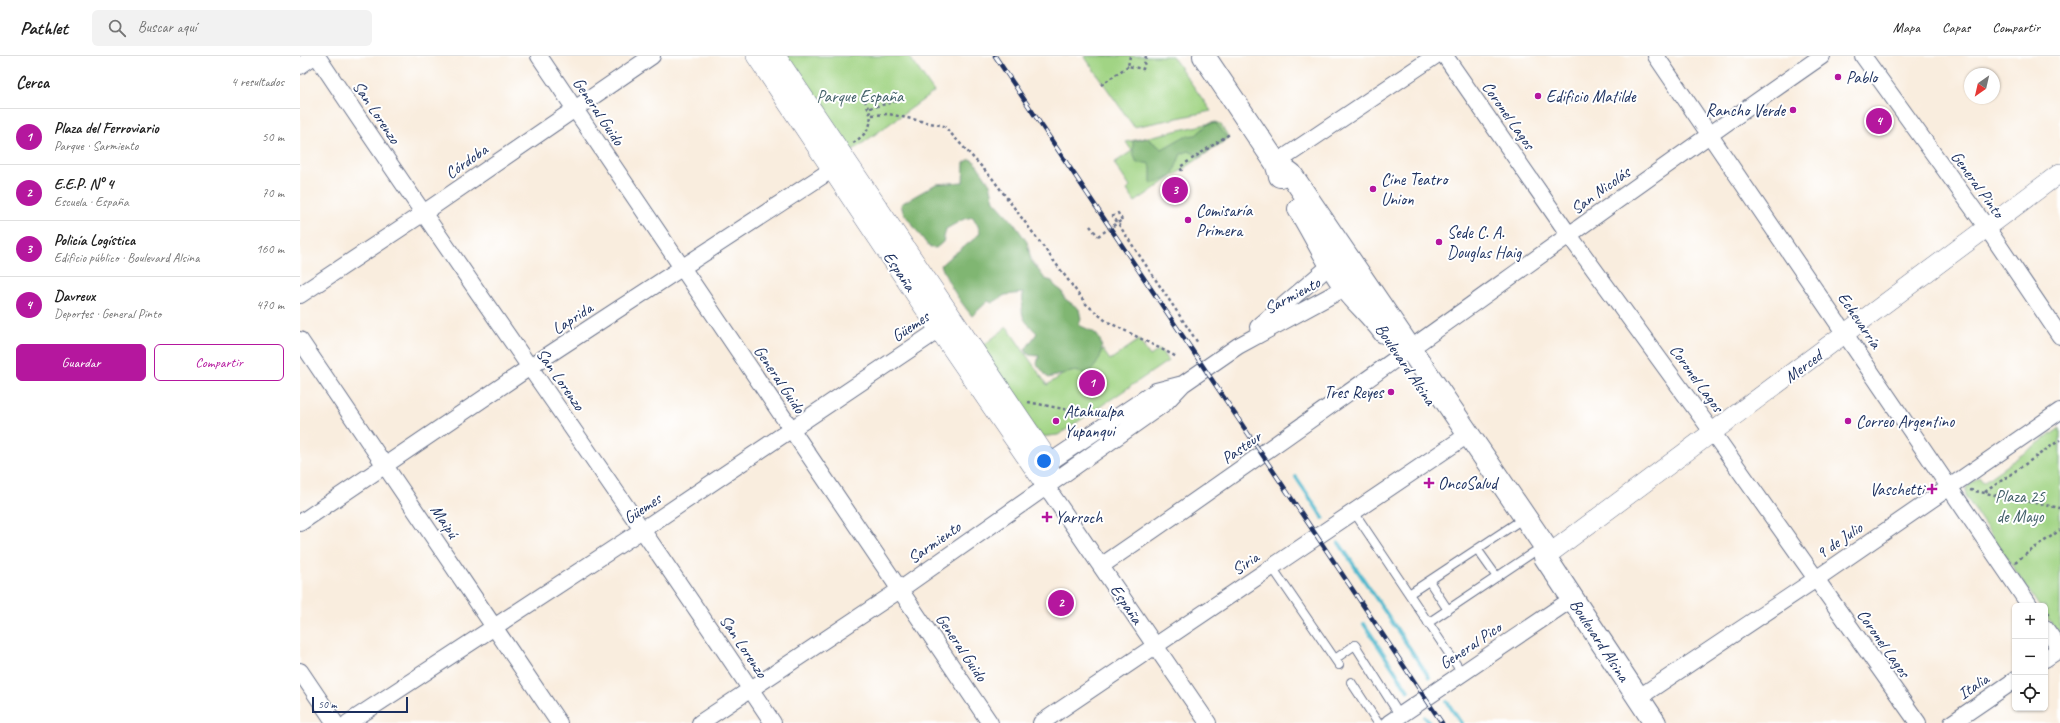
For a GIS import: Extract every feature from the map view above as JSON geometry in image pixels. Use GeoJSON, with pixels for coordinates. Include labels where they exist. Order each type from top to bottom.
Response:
{"type":"FeatureCollection","features":[{"type":"Feature","properties":{"kind":"main road","name":"Boulevard Alsina"},"geometry":{"type":"LineString","coordinates":[[1204,56],[1276,163],[1281,180],[1310,226],[1338,258],[1354,282],[1373,316],[1406,352],[1464,437],[1544,545],[1540,555]]}},
{"type":"Feature","properties":{"kind":"main road","name":"Boulevard Alsina"},"geometry":{"type":"LineString","coordinates":[[1464,437],[1515,524],[1572,599],[1655,723]]}},
{"type":"Feature","properties":{"kind":"street"},"geometry":{"type":"LineString","coordinates":[[300,66],[316,56]]}},
{"type":"Feature","properties":{"kind":"street","name":"San Lorenzo"},"geometry":{"type":"LineString","coordinates":[[316,56],[422,214],[530,367],[773,723]]}},
{"type":"Feature","properties":{"kind":"street","name":"General Guido"},"geometry":{"type":"LineString","coordinates":[[539,56],[901,589],[990,723]]}},
{"type":"Feature","properties":{"kind":"street","name":"Córdoba"},"geometry":{"type":"LineString","coordinates":[[300,296],[652,56]]}},
{"type":"Feature","properties":{"kind":"street","name":"España"},"geometry":{"type":"LineString","coordinates":[[756,56],[843,158]]}},
{"type":"Feature","properties":{"kind":"street","name":"España"},"geometry":{"type":"LineString","coordinates":[[776,56],[843,158],[1046,486],[1208,723]]}},
{"type":"Feature","properties":{"kind":"street"},"geometry":{"type":"LineString","coordinates":[[1276,163],[1434,56]]}},
{"type":"Feature","properties":{"kind":"street","name":"Coronel Lagos"},"geometry":{"type":"LineString","coordinates":[[1445,56],[1570,235],[1713,433],[1918,723]]}},
{"type":"Feature","properties":{"kind":"street","name":"Echevarría"},"geometry":{"type":"LineString","coordinates":[[1656,56],[1846,333],[2028,603]]}},
{"type":"Feature","properties":{"kind":"street","name":"San Nicolás"},"geometry":{"type":"LineString","coordinates":[[1406,352],[1710,134],[1822,56]]}},
{"type":"Feature","properties":{"kind":"street","name":"General Pinto"},"geometry":{"type":"LineString","coordinates":[[1863,56],[1987,228],[2060,336]]}},
{"type":"Feature","properties":{"kind":"street","name":"Laprida"},"geometry":{"type":"LineString","coordinates":[[300,523],[385,467],[530,367],[683,269],[843,158]]}},
{"type":"Feature","properties":{"kind":"street","name":"Merced"},"geometry":{"type":"LineString","coordinates":[[1540,555],[1713,433],[2060,173]]}},
{"type":"Feature","properties":{"kind":"street","name":"Sarmiento"},"geometry":{"type":"LineString","coordinates":[[1238,346],[1338,258]]}},
{"type":"Feature","properties":{"kind":"street","name":"Sarmiento"},"geometry":{"type":"LineString","coordinates":[[700,723],[901,589],[1165,404],[1182,384],[1238,346],[1354,282]]}},
{"type":"Feature","properties":{"kind":"street","name":"España"},"geometry":{"type":"LineString","coordinates":[[946,325],[1050,462]]}},
{"type":"Feature","properties":{"kind":"street","name":"Güemes"},"geometry":{"type":"LineString","coordinates":[[348,723],[494,629],[946,325]]}},
{"type":"Feature","properties":{"kind":"street","name":"Maipú"},"geometry":{"type":"LineString","coordinates":[[300,340],[559,723]]}},
{"type":"Feature","properties":{"kind":"street","name":"Pasteur"},"geometry":{"type":"LineString","coordinates":[[1101,566],[1257,460],[1406,352]]}},
{"type":"Feature","properties":{"kind":"street","name":"Sarmiento"},"geometry":{"type":"LineString","coordinates":[[1050,462],[1156,391],[1182,384]]}},
{"type":"Feature","properties":{"kind":"street","name":"9 de Julio"},"geometry":{"type":"LineString","coordinates":[[1638,698],[1816,579],[2060,411]]}},
{"type":"Feature","properties":{"kind":"street","name":"Siria"},"geometry":{"type":"LineString","coordinates":[[1041,723],[1464,437]]}},
{"type":"Feature","properties":{"kind":"street"},"geometry":{"type":"LineString","coordinates":[[1046,486],[1050,462]]}},
{"type":"Feature","properties":{"kind":"street","name":"General Pico"},"geometry":{"type":"LineString","coordinates":[[1395,719],[1572,599]]}},
{"type":"Feature","properties":{"kind":"street"},"geometry":{"type":"LineString","coordinates":[[2048,632],[2060,649],[2048,657]]}},
{"type":"Feature","properties":{"kind":"street"},"geometry":{"type":"LineString","coordinates":[[300,671],[335,723]]}},
{"type":"Feature","properties":{"kind":"street","name":"Italia"},"geometry":{"type":"LineString","coordinates":[[1952,723],[2012,682]]}},
{"type":"Feature","properties":{"kind":"lane"},"geometry":{"type":"LineString","coordinates":[[1354,512],[1462,673]]}},
{"type":"Feature","properties":{"kind":"lane"},"geometry":{"type":"LineString","coordinates":[[1409,594],[1515,524]]}},
{"type":"Feature","properties":{"kind":"lane"},"geometry":{"type":"LineString","coordinates":[[1477,549],[1496,578]]}},
{"type":"Feature","properties":{"kind":"lane"},"geometry":{"type":"LineString","coordinates":[[1428,623],[1496,578],[1540,555]]}},
{"type":"Feature","properties":{"kind":"lane"},"geometry":{"type":"LineString","coordinates":[[1272,567],[1337,662],[1355,645],[1395,719]]}},
{"type":"Feature","properties":{"kind":"lane"},"geometry":{"type":"LineString","coordinates":[[1429,581],[1448,610]]}},
{"type":"Feature","properties":{"kind":"lane"},"geometry":{"type":"LineString","coordinates":[[1351,682],[1378,723]]}},
{"type":"Feature","properties":{"kind":"path"},"geometry":{"type":"LineString","coordinates":[[1101,85],[1128,66],[1130,56]]}},
{"type":"Feature","properties":{"kind":"path"},"geometry":{"type":"LineString","coordinates":[[1128,66],[1143,69],[1146,56]]}},
{"type":"Feature","properties":{"kind":"path"},"geometry":{"type":"LineString","coordinates":[[843,158],[862,137],[871,123],[872,115],[870,108],[861,94]]}},
{"type":"Feature","properties":{"kind":"path"},"geometry":{"type":"LineString","coordinates":[[870,108],[901,100]]}},
{"type":"Feature","properties":{"kind":"path"},"geometry":{"type":"LineString","coordinates":[[872,115],[889,114],[944,126],[992,178],[1086,304],[1106,322],[1177,357]]}},
{"type":"Feature","properties":{"kind":"path"},"geometry":{"type":"LineString","coordinates":[[1182,171],[1180,167],[1231,133]]}},
{"type":"Feature","properties":{"kind":"path"},"geometry":{"type":"LineString","coordinates":[[1090,226],[1098,236],[1122,220],[1118,213],[1113,216],[1198,343]]}},
{"type":"Feature","properties":{"kind":"path"},"geometry":{"type":"LineString","coordinates":[[1022,400],[1094,415]]}},
{"type":"Feature","properties":{"kind":"path"},"geometry":{"type":"LineString","coordinates":[[1984,492],[2060,440]]}},
{"type":"Feature","properties":{"kind":"path"},"geometry":{"type":"LineString","coordinates":[[1949,487],[1984,492],[2060,508]]}},
{"type":"Feature","properties":{"kind":"path"},"geometry":{"type":"LineString","coordinates":[[2014,562],[2060,530]]}},
{"type":"Feature","properties":{"kind":"green space","name":"Parque España"},"geometry":{"type":"Polygon","coordinates":[[[784,56],[909,56],[934,92],[849,153],[784,56]]]}},
{"type":"Feature","properties":{"kind":"green space"},"geometry":{"type":"Polygon","coordinates":[[[1084,56],[1172,56],[1211,111],[1134,127],[1084,56]]]}},
{"type":"Feature","properties":{"kind":"green space"},"geometry":{"type":"Polygon","coordinates":[[[1216,122],[1221,125],[1229,138],[1135,202],[1127,190],[1130,187],[1114,163],[1132,151],[1126,142],[1216,122]]]}},
{"type":"Feature","properties":{"kind":"green space"},"geometry":{"type":"Polygon","coordinates":[[[1216,123],[1227,138],[1200,157],[1189,151],[1181,154],[1172,175],[1151,184],[1151,168],[1148,163],[1137,163],[1133,153],[1133,141],[1147,138],[1162,149],[1185,136],[1196,135],[1208,124],[1216,123]]]}},
{"type":"Feature","properties":{"kind":"green space"},"geometry":{"type":"Polygon","coordinates":[[[970,159],[975,162],[990,184],[994,201],[1013,222],[1027,242],[1031,260],[1045,279],[1052,281],[1055,286],[1062,291],[1064,298],[1079,309],[1081,319],[1079,325],[1096,334],[1100,339],[1102,350],[1100,356],[1095,366],[1087,374],[1075,371],[1048,378],[1037,364],[1039,356],[1029,355],[1025,350],[1037,333],[1024,319],[1022,312],[1023,293],[1005,295],[992,303],[988,301],[972,316],[963,304],[950,285],[941,265],[971,242],[980,233],[973,217],[964,219],[946,229],[943,242],[936,248],[929,247],[903,212],[901,204],[936,184],[963,182],[964,163],[970,159]]]}},
{"type":"Feature","properties":{"kind":"green space"},"geometry":{"type":"Polygon","coordinates":[[[1007,327],[1047,385],[1102,349],[1110,360],[1139,340],[1150,356],[1160,349],[1168,361],[1058,435],[1040,437],[980,348],[1007,327]]]}},
{"type":"Feature","properties":{"kind":"green space","name":"Plaza 25 de Mayo"},"geometry":{"type":"Polygon","coordinates":[[[2060,428],[2060,634],[2048,619],[2048,603],[2037,603],[1966,497],[1965,493],[1968,485],[1979,477],[1983,482],[2060,428]]]}},
{"type":"Feature","properties":{"kind":"waterway"},"geometry":{"type":"LineString","coordinates":[[1296,477],[1323,518]]}},
{"type":"Feature","properties":{"kind":"waterway"},"geometry":{"type":"LineString","coordinates":[[1339,543],[1429,677]]}},
{"type":"Feature","properties":{"kind":"waterway"},"geometry":{"type":"LineString","coordinates":[[1364,624],[1408,691]]}},
{"type":"Feature","properties":{"kind":"waterway"},"geometry":{"type":"LineString","coordinates":[[1447,702],[1461,723]]}},
{"type":"Feature","properties":{"kind":"waterway"},"geometry":{"type":"LineString","coordinates":[[1425,717],[1429,723]]}},
{"type":"Feature","properties":{"kind":"railway"},"geometry":{"type":"LineString","coordinates":[[995,56],[1442,723]]}},
{"type":"Feature","properties":{"kind":"place","name":"Pablo"},"geometry":{"type":"Point","coordinates":[1838,77]}},
{"type":"Feature","properties":{"kind":"place","name":"Edificio Matilde"},"geometry":{"type":"Point","coordinates":[1538,96]}},
{"type":"Feature","properties":{"kind":"place","name":"Rancho Verde"},"geometry":{"type":"Point","coordinates":[1793,110]}},
{"type":"Feature","properties":{"kind":"place","name":"Davreux"},"geometry":{"type":"Point","coordinates":[1879,121]}},
{"type":"Feature","properties":{"kind":"place","name":"Cine Teatro Union"},"geometry":{"type":"Point","coordinates":[1373,189]}},
{"type":"Feature","properties":{"kind":"place","name":"Policía Logística"},"geometry":{"type":"Point","coordinates":[1175,190]}},
{"type":"Feature","properties":{"kind":"place","name":"Comisaría Primera"},"geometry":{"type":"Point","coordinates":[1188,220]}},
{"type":"Feature","properties":{"kind":"place","name":"Sede C. A. Douglas Haig"},"geometry":{"type":"Point","coordinates":[1439,242]}},
{"type":"Feature","properties":{"kind":"place","name":"Plaza del Ferroviario"},"geometry":{"type":"Point","coordinates":[1092,383]}},
{"type":"Feature","properties":{"kind":"place","name":"Tres Reyes"},"geometry":{"type":"Point","coordinates":[1391,392]}},
{"type":"Feature","properties":{"kind":"place","name":"Atahualpa Yupanqui"},"geometry":{"type":"Point","coordinates":[1056,421]}},
{"type":"Feature","properties":{"kind":"place","name":"Correo Argentino"},"geometry":{"type":"Point","coordinates":[1848,421]}},
{"type":"Feature","properties":{"kind":"place","name":"OncoSalud"},"geometry":{"type":"Point","coordinates":[1429,483]}},
{"type":"Feature","properties":{"kind":"place","name":"Vaschetti"},"geometry":{"type":"Point","coordinates":[1932,489]}},
{"type":"Feature","properties":{"kind":"place","name":"Yarroch"},"geometry":{"type":"Point","coordinates":[1047,517]}},
{"type":"Feature","properties":{"kind":"place","name":"E.E.P. N° 4"},"geometry":{"type":"Point","coordinates":[1061,603]}}]}
